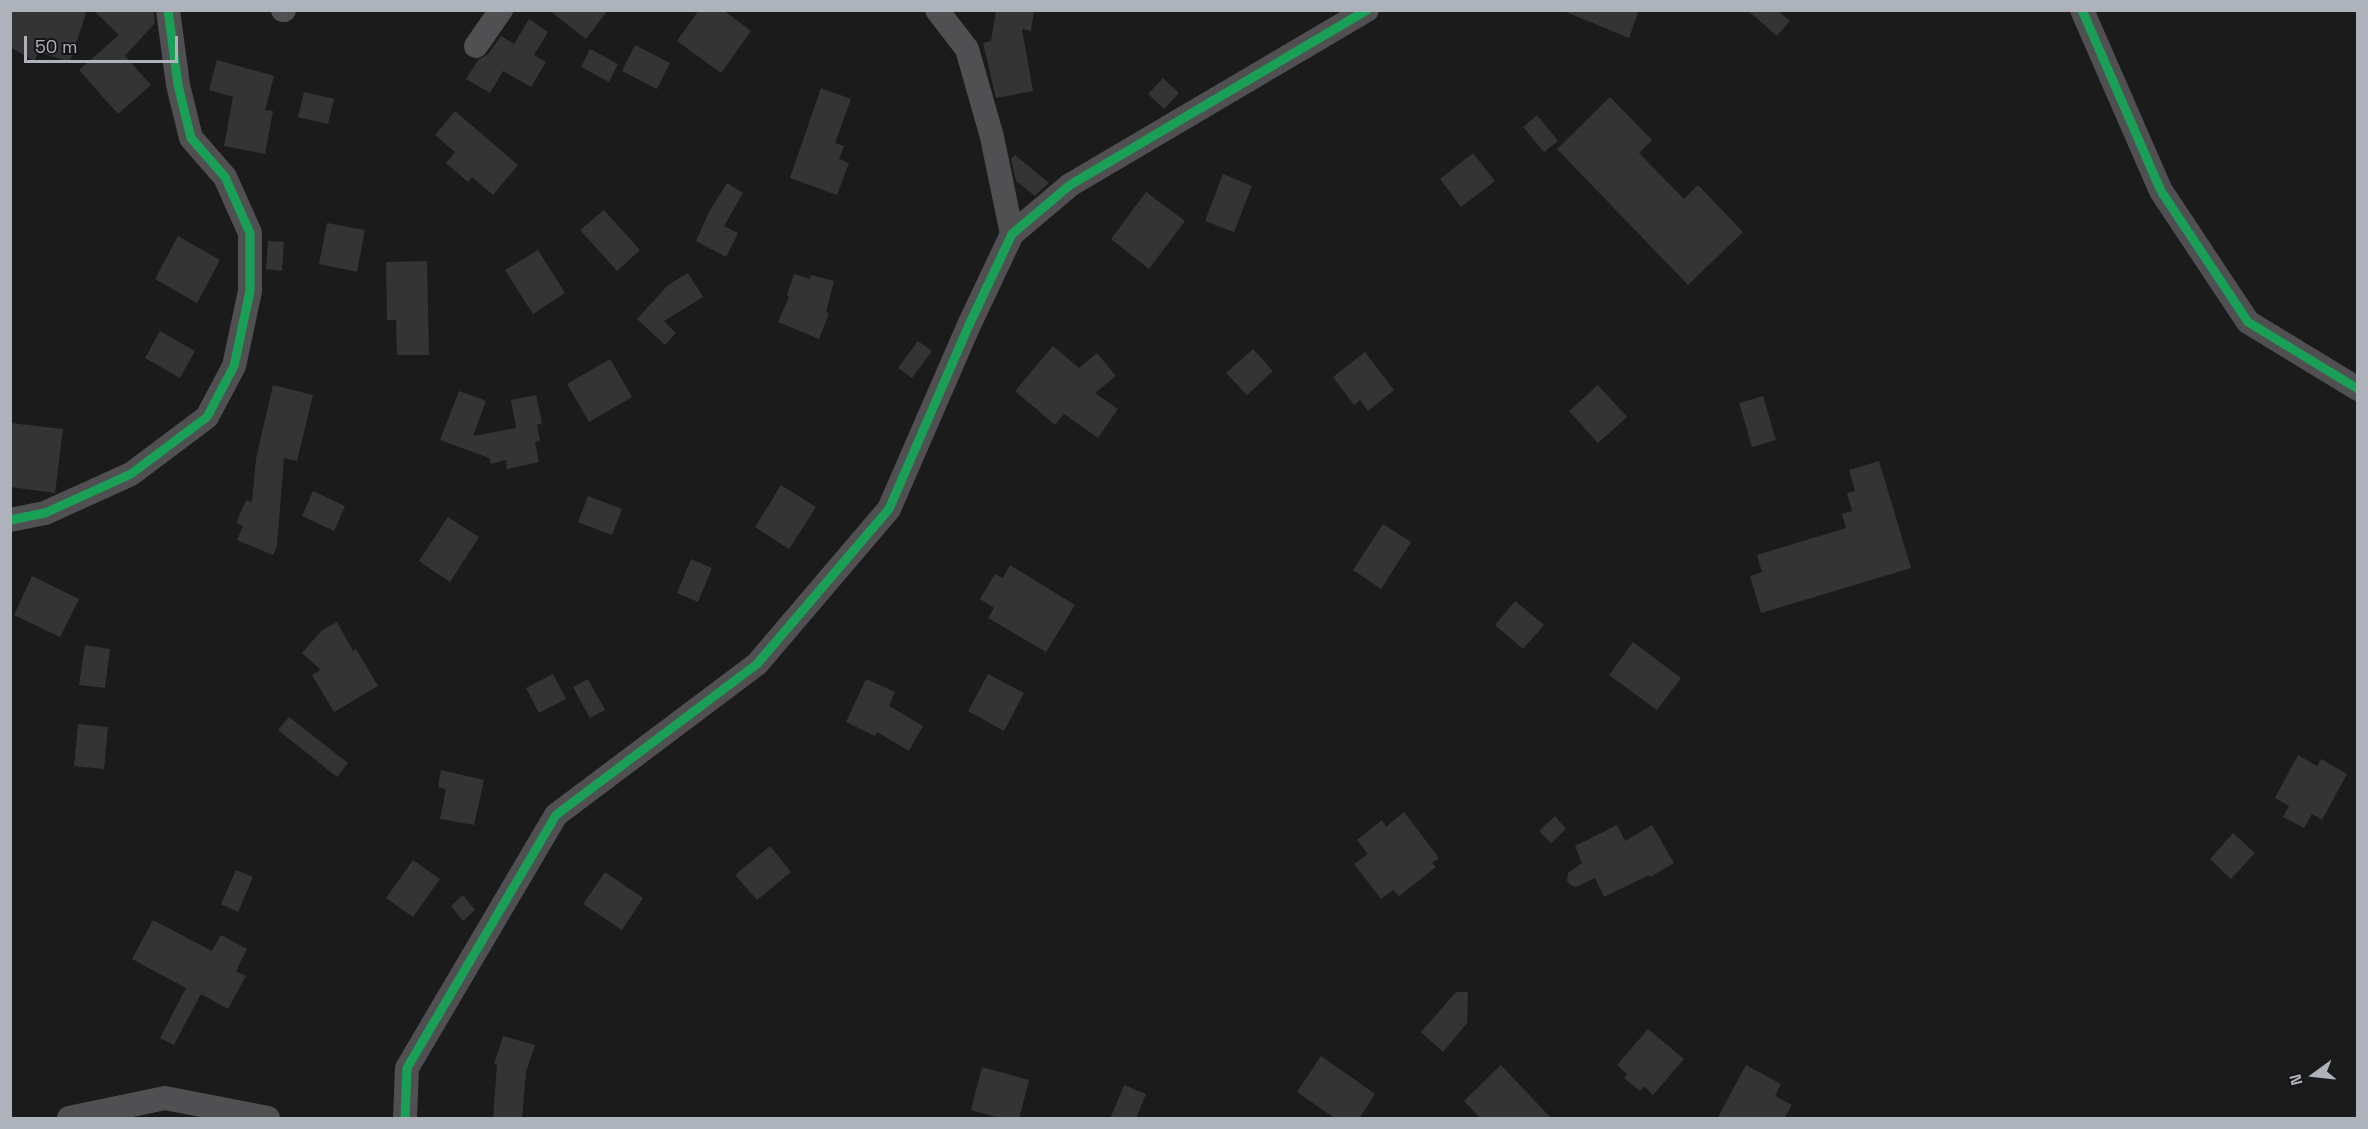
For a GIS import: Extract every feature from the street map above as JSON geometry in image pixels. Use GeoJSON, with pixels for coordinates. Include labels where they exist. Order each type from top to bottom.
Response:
{"type":"FeatureCollection","features":[{"type":"Feature","properties":{"kind":"street"},"geometry":{"type":"LineString","coordinates":[[10,520],[45,513],[130,474],[207,417],[234,366],[250,291],[250,233],[225,177],[190,138],[178,85],[168,10]]}},
{"type":"Feature","properties":{"kind":"street"},"geometry":{"type":"LineString","coordinates":[[476,46],[501,10]]}},
{"type":"Feature","properties":{"kind":"street"},"geometry":{"type":"LineString","coordinates":[[938,10],[967,49],[992,137],[1012,234]]}},
{"type":"Feature","properties":{"kind":"street"},"geometry":{"type":"LineString","coordinates":[[405,1119],[406,1068],[556,815],[758,664],[889,509],[969,325],[1012,234],[1070,184],[1367,10]]}},
{"type":"Feature","properties":{"kind":"street"},"geometry":{"type":"LineString","coordinates":[[2082,10],[2161,191],[2248,322],[2358,388]]}},
{"type":"Feature","properties":{"kind":"street"},"geometry":{"type":"LineString","coordinates":[[69,1119],[165,1098],[268,1119]]}},
{"type":"Feature","properties":{"kind":"building"},"geometry":{"type":"Polygon","coordinates":[[[10,10],[87,10],[70,62],[39,52],[34,61],[10,47],[10,10]]]}},
{"type":"Feature","properties":{"kind":"building"},"geometry":{"type":"Polygon","coordinates":[[[93,10],[151,10],[154,13],[155,23],[125,56],[151,85],[118,114],[79,70],[119,35],[93,10]]]}},
{"type":"Feature","properties":{"kind":"building"},"geometry":{"type":"Polygon","coordinates":[[[549,10],[608,10],[586,39],[549,10]]]}},
{"type":"Feature","properties":{"kind":"building"},"geometry":{"type":"Polygon","coordinates":[[[699,10],[723,10],[751,31],[721,73],[677,41],[699,10]]]}},
{"type":"Feature","properties":{"kind":"building"},"geometry":{"type":"Polygon","coordinates":[[[996,10],[1034,10],[1031,31],[1022,29],[1033,91],[996,98],[983,43],[991,41],[996,10]]]}},
{"type":"Feature","properties":{"kind":"building"},"geometry":{"type":"Polygon","coordinates":[[[1561,10],[1639,10],[1629,38],[1561,10]]]}},
{"type":"Feature","properties":{"kind":"building"},"geometry":{"type":"Polygon","coordinates":[[[1747,10],[1777,10],[1790,21],[1777,36],[1747,10]]]}},
{"type":"Feature","properties":{"kind":"building"},"geometry":{"type":"Polygon","coordinates":[[[529,19],[548,32],[534,55],[546,62],[531,87],[503,71],[490,93],[466,79],[478,60],[488,54],[501,36],[514,44],[529,19]]]}},
{"type":"Feature","properties":{"kind":"building"},"geometry":{"type":"Polygon","coordinates":[[[635,45],[670,63],[657,89],[622,71],[635,45]]]}},
{"type":"Feature","properties":{"kind":"building"},"geometry":{"type":"Polygon","coordinates":[[[590,49],[618,64],[609,82],[581,67],[590,49]]]}},
{"type":"Feature","properties":{"kind":"building"},"geometry":{"type":"Polygon","coordinates":[[[217,60],[274,76],[265,110],[273,111],[265,154],[224,146],[233,97],[209,90],[217,60]]]}},
{"type":"Feature","properties":{"kind":"building"},"geometry":{"type":"Polygon","coordinates":[[[1163,78],[1179,93],[1164,109],[1148,94],[1163,78]]]}},
{"type":"Feature","properties":{"kind":"building"},"geometry":{"type":"Polygon","coordinates":[[[821,88],[851,99],[835,143],[844,146],[839,159],[849,163],[837,195],[790,178],[821,88]]]}},
{"type":"Feature","properties":{"kind":"building"},"geometry":{"type":"Polygon","coordinates":[[[304,92],[334,99],[328,124],[298,117],[304,92]]]}},
{"type":"Feature","properties":{"kind":"building"},"geometry":{"type":"Polygon","coordinates":[[[1610,97],[1652,140],[1639,153],[1684,199],[1698,185],[1743,232],[1688,285],[1557,149],[1610,97]]]}},
{"type":"Feature","properties":{"kind":"building"},"geometry":{"type":"Polygon","coordinates":[[[455,111],[518,165],[493,195],[472,177],[468,182],[446,163],[455,152],[435,135],[455,111]]]}},
{"type":"Feature","properties":{"kind":"building"},"geometry":{"type":"Polygon","coordinates":[[[1537,115],[1558,141],[1544,152],[1523,127],[1537,115]]]}},
{"type":"Feature","properties":{"kind":"building"},"geometry":{"type":"Polygon","coordinates":[[[1473,153],[1495,181],[1461,207],[1440,179],[1473,153]]]}},
{"type":"Feature","properties":{"kind":"building"},"geometry":{"type":"Polygon","coordinates":[[[1015,155],[1049,183],[1035,196],[1016,181],[1011,159],[1015,155]]]}},
{"type":"Feature","properties":{"kind":"building"},"geometry":{"type":"Polygon","coordinates":[[[1223,174],[1252,186],[1234,232],[1205,221],[1223,174]]]}},
{"type":"Feature","properties":{"kind":"building"},"geometry":{"type":"Polygon","coordinates":[[[727,183],[743,193],[724,226],[738,233],[726,257],[696,241],[709,212],[727,183]]]}},
{"type":"Feature","properties":{"kind":"building"},"geometry":{"type":"Polygon","coordinates":[[[1146,192],[1185,221],[1149,269],[1111,239],[1146,192]]]}},
{"type":"Feature","properties":{"kind":"building"},"geometry":{"type":"Polygon","coordinates":[[[604,210],[640,250],[617,271],[580,230],[604,210]]]}},
{"type":"Feature","properties":{"kind":"building"},"geometry":{"type":"Polygon","coordinates":[[[327,223],[365,230],[357,272],[319,264],[327,223]]]}},
{"type":"Feature","properties":{"kind":"building"},"geometry":{"type":"Polygon","coordinates":[[[178,236],[220,260],[197,303],[155,279],[178,236]]]}},
{"type":"Feature","properties":{"kind":"building"},"geometry":{"type":"Polygon","coordinates":[[[268,241],[284,242],[282,271],[266,269],[268,241]]]}},
{"type":"Feature","properties":{"kind":"building"},"geometry":{"type":"Polygon","coordinates":[[[538,250],[565,293],[533,314],[505,270],[538,250]]]}},
{"type":"Feature","properties":{"kind":"building"},"geometry":{"type":"Polygon","coordinates":[[[427,261],[429,355],[397,355],[396,320],[387,320],[386,262],[427,261]]]}},
{"type":"Feature","properties":{"kind":"building"},"geometry":{"type":"Polygon","coordinates":[[[688,273],[703,297],[664,321],[676,333],[665,345],[637,319],[668,285],[688,273]]]}},
{"type":"Feature","properties":{"kind":"building"},"geometry":{"type":"Polygon","coordinates":[[[794,274],[810,279],[811,275],[834,281],[826,312],[829,313],[819,339],[778,322],[789,297],[787,295],[794,274]]]}},
{"type":"Feature","properties":{"kind":"building"},"geometry":{"type":"Polygon","coordinates":[[[160,331],[195,351],[180,378],[145,358],[160,331]]]}},
{"type":"Feature","properties":{"kind":"building"},"geometry":{"type":"Polygon","coordinates":[[[918,341],[932,351],[912,378],[898,368],[918,341]]]}},
{"type":"Feature","properties":{"kind":"building"},"geometry":{"type":"Polygon","coordinates":[[[1053,346],[1079,368],[1097,353],[1116,376],[1095,393],[1118,409],[1098,438],[1064,414],[1055,425],[1015,391],[1053,346]]]}},
{"type":"Feature","properties":{"kind":"building"},"geometry":{"type":"Polygon","coordinates":[[[1253,349],[1273,371],[1247,395],[1226,373],[1253,349]]]}},
{"type":"Feature","properties":{"kind":"building"},"geometry":{"type":"Polygon","coordinates":[[[1365,352],[1394,390],[1368,411],[1360,400],[1354,405],[1333,377],[1365,352]]]}},
{"type":"Feature","properties":{"kind":"building"},"geometry":{"type":"Polygon","coordinates":[[[610,359],[632,397],[589,422],[567,384],[610,359]]]}},
{"type":"Feature","properties":{"kind":"building"},"geometry":{"type":"Polygon","coordinates":[[[273,385],[313,395],[297,461],[284,458],[277,546],[273,555],[237,540],[243,526],[236,523],[246,500],[252,502],[256,459],[273,385]]]}},
{"type":"Feature","properties":{"kind":"building"},"geometry":{"type":"Polygon","coordinates":[[[1598,385],[1627,417],[1598,443],[1569,411],[1598,385]]]}},
{"type":"Feature","properties":{"kind":"building"},"geometry":{"type":"Polygon","coordinates":[[[459,391],[486,401],[473,436],[516,428],[511,400],[536,395],[542,423],[537,425],[540,441],[535,442],[539,462],[507,469],[506,460],[491,464],[489,458],[440,440],[459,391]]]}},
{"type":"Feature","properties":{"kind":"building"},"geometry":{"type":"Polygon","coordinates":[[[1763,396],[1776,440],[1752,447],[1739,403],[1763,396]]]}},
{"type":"Feature","properties":{"kind":"building"},"geometry":{"type":"Polygon","coordinates":[[[10,423],[63,429],[55,493],[10,487],[10,423]]]}},
{"type":"Feature","properties":{"kind":"building"},"geometry":{"type":"Polygon","coordinates":[[[1879,461],[1911,568],[1761,613],[1750,576],[1762,572],[1757,555],[1846,528],[1842,514],[1852,511],[1847,493],[1855,491],[1849,470],[1879,461]]]}},
{"type":"Feature","properties":{"kind":"building"},"geometry":{"type":"Polygon","coordinates":[[[781,485],[816,507],[789,549],[755,527],[781,485]]]}},
{"type":"Feature","properties":{"kind":"building"},"geometry":{"type":"Polygon","coordinates":[[[313,491],[345,506],[334,531],[302,516],[313,491]]]}},
{"type":"Feature","properties":{"kind":"building"},"geometry":{"type":"Polygon","coordinates":[[[588,496],[622,509],[612,535],[578,522],[588,496]]]}},
{"type":"Feature","properties":{"kind":"building"},"geometry":{"type":"Polygon","coordinates":[[[448,517],[479,537],[450,582],[419,561],[448,517]]]}},
{"type":"Feature","properties":{"kind":"building"},"geometry":{"type":"Polygon","coordinates":[[[1383,524],[1411,542],[1381,589],[1353,570],[1383,524]]]}},
{"type":"Feature","properties":{"kind":"building"},"geometry":{"type":"Polygon","coordinates":[[[691,559],[712,568],[698,602],[677,593],[691,559]]]}},
{"type":"Feature","properties":{"kind":"building"},"geometry":{"type":"Polygon","coordinates":[[[1010,565],[1075,605],[1046,652],[988,618],[994,608],[980,599],[995,574],[1003,578],[1010,565]]]}},
{"type":"Feature","properties":{"kind":"building"},"geometry":{"type":"Polygon","coordinates":[[[32,576],[79,599],[60,637],[14,615],[32,576]]]}},
{"type":"Feature","properties":{"kind":"building"},"geometry":{"type":"Polygon","coordinates":[[[1515,601],[1544,625],[1523,649],[1495,625],[1515,601]]]}},
{"type":"Feature","properties":{"kind":"building"},"geometry":{"type":"Polygon","coordinates":[[[337,622],[353,651],[356,649],[378,686],[334,712],[312,675],[321,670],[302,653],[322,630],[337,622]]]}},
{"type":"Feature","properties":{"kind":"building"},"geometry":{"type":"Polygon","coordinates":[[[1633,642],[1681,678],[1657,710],[1609,675],[1633,642]]]}},
{"type":"Feature","properties":{"kind":"building"},"geometry":{"type":"Polygon","coordinates":[[[85,645],[110,649],[105,688],[79,685],[85,645]]]}},
{"type":"Feature","properties":{"kind":"building"},"geometry":{"type":"Polygon","coordinates":[[[553,674],[566,699],[539,713],[526,688],[553,674]]]}},
{"type":"Feature","properties":{"kind":"building"},"geometry":{"type":"Polygon","coordinates":[[[988,674],[1024,693],[1004,731],[968,711],[988,674]]]}},
{"type":"Feature","properties":{"kind":"building"},"geometry":{"type":"Polygon","coordinates":[[[588,679],[605,710],[590,718],[573,687],[588,679]]]}},
{"type":"Feature","properties":{"kind":"building"},"geometry":{"type":"Polygon","coordinates":[[[866,679],[895,692],[889,706],[923,726],[909,751],[877,732],[875,736],[846,722],[866,679]]]}},
{"type":"Feature","properties":{"kind":"building"},"geometry":{"type":"Polygon","coordinates":[[[289,717],[348,763],[337,777],[278,730],[289,717]]]}},
{"type":"Feature","properties":{"kind":"building"},"geometry":{"type":"Polygon","coordinates":[[[78,724],[108,727],[104,769],[74,766],[78,724]]]}},
{"type":"Feature","properties":{"kind":"building"},"geometry":{"type":"Polygon","coordinates":[[[2298,755],[2317,766],[2321,759],[2347,774],[2322,820],[2312,814],[2304,828],[2283,817],[2289,806],[2275,798],[2298,755]]]}},
{"type":"Feature","properties":{"kind":"building"},"geometry":{"type":"Polygon","coordinates":[[[441,770],[484,780],[474,825],[440,819],[446,789],[438,787],[441,770]]]}},
{"type":"Feature","properties":{"kind":"building"},"geometry":{"type":"Polygon","coordinates":[[[1404,812],[1439,858],[1432,863],[1436,867],[1399,896],[1393,890],[1381,899],[1354,864],[1368,854],[1357,840],[1382,820],[1386,827],[1404,812]]]}},
{"type":"Feature","properties":{"kind":"building"},"geometry":{"type":"Polygon","coordinates":[[[1555,816],[1566,829],[1551,843],[1539,831],[1555,816]]]}},
{"type":"Feature","properties":{"kind":"building"},"geometry":{"type":"Polygon","coordinates":[[[1617,825],[1625,841],[1652,825],[1674,863],[1650,877],[1649,875],[1604,897],[1595,878],[1576,887],[1571,885],[1567,881],[1568,873],[1582,863],[1575,846],[1617,825]]]}},
{"type":"Feature","properties":{"kind":"building"},"geometry":{"type":"Polygon","coordinates":[[[2233,833],[2255,853],[2231,879],[2210,859],[2233,833]]]}},
{"type":"Feature","properties":{"kind":"building"},"geometry":{"type":"Polygon","coordinates":[[[770,846],[791,872],[757,900],[735,875],[770,846]]]}},
{"type":"Feature","properties":{"kind":"building"},"geometry":{"type":"Polygon","coordinates":[[[413,860],[440,879],[413,917],[386,898],[413,860]]]}},
{"type":"Feature","properties":{"kind":"building"},"geometry":{"type":"Polygon","coordinates":[[[236,870],[253,877],[238,912],[221,904],[236,870]]]}},
{"type":"Feature","properties":{"kind":"building"},"geometry":{"type":"Polygon","coordinates":[[[605,872],[643,898],[622,930],[583,904],[605,872]]]}},
{"type":"Feature","properties":{"kind":"building"},"geometry":{"type":"Polygon","coordinates":[[[463,895],[475,910],[463,921],[451,906],[463,895]]]}},
{"type":"Feature","properties":{"kind":"building"},"geometry":{"type":"Polygon","coordinates":[[[153,920],[212,951],[221,935],[247,949],[236,971],[246,976],[228,1009],[201,994],[174,1045],[160,1038],[186,988],[132,959],[153,920]]]}},
{"type":"Feature","properties":{"kind":"building"},"geometry":{"type":"Polygon","coordinates":[[[1456,992],[1468,992],[1467,1023],[1443,1052],[1421,1032],[1456,992]]]}},
{"type":"Feature","properties":{"kind":"building"},"geometry":{"type":"Polygon","coordinates":[[[1648,1029],[1684,1059],[1653,1095],[1644,1086],[1640,1091],[1624,1078],[1627,1074],[1617,1065],[1648,1029]]]}},
{"type":"Feature","properties":{"kind":"building"},"geometry":{"type":"Polygon","coordinates":[[[503,1036],[535,1045],[526,1072],[522,1119],[493,1119],[497,1065],[494,1064],[503,1036]]]}},
{"type":"Feature","properties":{"kind":"building"},"geometry":{"type":"Polygon","coordinates":[[[1321,1056],[1375,1094],[1359,1119],[1336,1119],[1297,1092],[1321,1056]]]}},
{"type":"Feature","properties":{"kind":"building"},"geometry":{"type":"Polygon","coordinates":[[[1501,1065],[1552,1119],[1481,1119],[1464,1101],[1501,1065]]]}},
{"type":"Feature","properties":{"kind":"building"},"geometry":{"type":"Polygon","coordinates":[[[1746,1065],[1781,1084],[1775,1096],[1792,1105],[1784,1119],[1717,1119],[1746,1065]]]}},
{"type":"Feature","properties":{"kind":"building"},"geometry":{"type":"Polygon","coordinates":[[[982,1067],[1029,1080],[1019,1119],[1003,1119],[971,1110],[982,1067]]]}},
{"type":"Feature","properties":{"kind":"building"},"geometry":{"type":"Polygon","coordinates":[[[1124,1085],[1146,1094],[1136,1119],[1110,1119],[1124,1085]]]}},
{"type":"Feature","properties":{"kind":"cycle path"},"geometry":{"type":"LineString","coordinates":[[10,520],[45,513],[131,474],[207,417],[234,366],[250,291],[250,233],[225,177],[191,138],[178,85],[168,10]]}},
{"type":"Feature","properties":{"kind":"cycle path"},"geometry":{"type":"LineString","coordinates":[[405,1118],[407,1068],[556,815],[757,664],[889,509],[969,325],[1012,234],[1070,185],[1367,10]]}},
{"type":"Feature","properties":{"kind":"cycle path"},"geometry":{"type":"LineString","coordinates":[[2082,10],[2161,191],[2248,322],[2358,389]]}}]}
